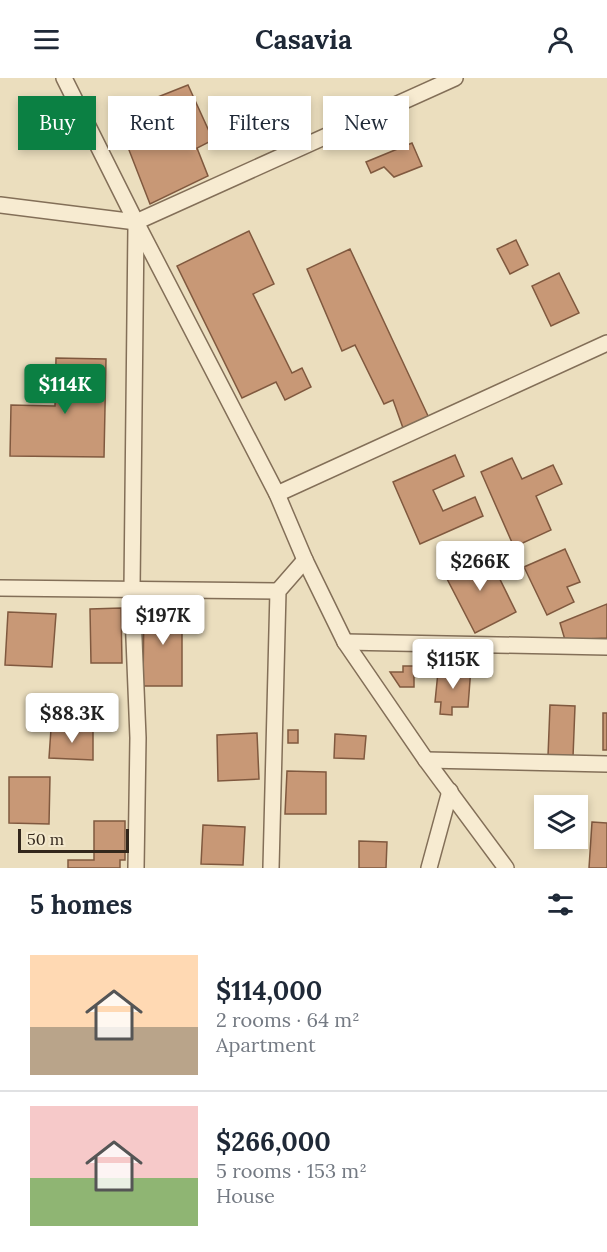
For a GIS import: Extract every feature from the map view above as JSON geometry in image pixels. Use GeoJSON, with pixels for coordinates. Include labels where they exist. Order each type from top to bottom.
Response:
{"type":"FeatureCollection","features":[{"type":"Feature","properties":{"kind":"street"},"geometry":{"type":"LineString","coordinates":[[64,78],[277,494],[305,560],[345,642],[426,760],[506,868]]}},
{"type":"Feature","properties":{"kind":"street"},"geometry":{"type":"LineString","coordinates":[[0,216],[0,204],[136,222],[455,78]]}},
{"type":"Feature","properties":{"kind":"street"},"geometry":{"type":"LineString","coordinates":[[136,222],[132,589],[138,738],[136,868]]}},
{"type":"Feature","properties":{"kind":"street"},"geometry":{"type":"LineString","coordinates":[[277,494],[607,342]]}},
{"type":"Feature","properties":{"kind":"street"},"geometry":{"type":"LineString","coordinates":[[271,868],[278,591],[305,560]]}},
{"type":"Feature","properties":{"kind":"street"},"geometry":{"type":"LineString","coordinates":[[0,588],[278,591]]}},
{"type":"Feature","properties":{"kind":"street"},"geometry":{"type":"LineString","coordinates":[[345,642],[607,647]]}},
{"type":"Feature","properties":{"kind":"street"},"geometry":{"type":"LineString","coordinates":[[426,760],[607,764]]}},
{"type":"Feature","properties":{"kind":"street"},"geometry":{"type":"LineString","coordinates":[[429,868],[450,791]]}},
{"type":"Feature","properties":{"kind":"building"},"geometry":{"type":"Polygon","coordinates":[[[188,85],[193,96],[160,96],[188,85]]]}},
{"type":"Feature","properties":{"kind":"building"},"geometry":{"type":"Polygon","coordinates":[[[196,103],[208,129],[208,142],[197,148],[208,176],[150,204],[129,150],[196,150],[196,103]]]}},
{"type":"Feature","properties":{"kind":"building"},"geometry":{"type":"Polygon","coordinates":[[[412,143],[422,166],[394,177],[384,167],[371,173],[366,162],[395,150],[409,150],[409,144],[412,143]]]}},
{"type":"Feature","properties":{"kind":"building"},"geometry":{"type":"Polygon","coordinates":[[[249,231],[274,284],[253,294],[292,373],[302,368],[311,387],[285,400],[276,382],[242,398],[177,266],[249,231]]]}},
{"type":"Feature","properties":{"kind":"building"},"geometry":{"type":"Polygon","coordinates":[[[516,240],[528,265],[510,274],[497,249],[516,240]]]}},
{"type":"Feature","properties":{"kind":"building"},"geometry":{"type":"Polygon","coordinates":[[[350,249],[429,418],[403,428],[393,400],[384,404],[355,345],[342,351],[307,269],[350,249]]]}},
{"type":"Feature","properties":{"kind":"building"},"geometry":{"type":"Polygon","coordinates":[[[559,273],[579,313],[551,326],[532,286],[559,273]]]}},
{"type":"Feature","properties":{"kind":"building"},"geometry":{"type":"Polygon","coordinates":[[[56,358],[106,359],[104,457],[10,456],[11,405],[55,406],[56,358]]]}},
{"type":"Feature","properties":{"kind":"building"},"geometry":{"type":"Polygon","coordinates":[[[455,455],[464,476],[433,490],[443,511],[475,497],[483,516],[420,544],[393,482],[455,455]]]}},
{"type":"Feature","properties":{"kind":"building"},"geometry":{"type":"Polygon","coordinates":[[[512,458],[522,479],[553,465],[562,484],[536,496],[551,530],[514,547],[481,472],[512,458]]]}},
{"type":"Feature","properties":{"kind":"building"},"geometry":{"type":"Polygon","coordinates":[[[565,549],[580,582],[567,587],[574,602],[547,615],[524,567],[565,549]]]}},
{"type":"Feature","properties":{"kind":"building"},"geometry":{"type":"Polygon","coordinates":[[[486,551],[516,612],[475,633],[444,573],[486,551]]]}},
{"type":"Feature","properties":{"kind":"building"},"geometry":{"type":"Polygon","coordinates":[[[607,604],[607,638],[565,640],[560,623],[607,604]]]}},
{"type":"Feature","properties":{"kind":"building"},"geometry":{"type":"Polygon","coordinates":[[[144,606],[182,606],[182,686],[143,686],[144,606]]]}},
{"type":"Feature","properties":{"kind":"building"},"geometry":{"type":"Polygon","coordinates":[[[121,608],[122,663],[91,663],[90,609],[121,608]]]}},
{"type":"Feature","properties":{"kind":"building"},"geometry":{"type":"Polygon","coordinates":[[[8,612],[56,614],[52,667],[5,665],[8,612]]]}},
{"type":"Feature","properties":{"kind":"building"},"geometry":{"type":"Polygon","coordinates":[[[403,666],[414,666],[414,687],[400,687],[390,672],[403,672],[403,666]]]}},
{"type":"Feature","properties":{"kind":"building"},"geometry":{"type":"Polygon","coordinates":[[[462,666],[471,667],[468,707],[452,707],[452,715],[440,714],[441,702],[435,702],[438,672],[461,674],[462,666]]]}},
{"type":"Feature","properties":{"kind":"building"},"geometry":{"type":"Polygon","coordinates":[[[550,705],[575,706],[573,757],[548,756],[550,705]]]}},
{"type":"Feature","properties":{"kind":"building"},"geometry":{"type":"Polygon","coordinates":[[[603,713],[607,713],[607,750],[603,750],[603,713]]]}},
{"type":"Feature","properties":{"kind":"building"},"geometry":{"type":"Polygon","coordinates":[[[93,727],[93,760],[49,758],[51,729],[93,727]]]}},
{"type":"Feature","properties":{"kind":"building"},"geometry":{"type":"Polygon","coordinates":[[[288,730],[298,730],[298,743],[288,743],[288,730]]]}},
{"type":"Feature","properties":{"kind":"building"},"geometry":{"type":"Polygon","coordinates":[[[257,733],[259,779],[218,781],[217,735],[257,733]]]}},
{"type":"Feature","properties":{"kind":"building"},"geometry":{"type":"Polygon","coordinates":[[[335,734],[366,736],[364,759],[334,758],[335,734]]]}},
{"type":"Feature","properties":{"kind":"building"},"geometry":{"type":"Polygon","coordinates":[[[287,771],[326,772],[326,814],[285,814],[287,771]]]}},
{"type":"Feature","properties":{"kind":"building"},"geometry":{"type":"Polygon","coordinates":[[[9,777],[50,777],[49,824],[9,823],[9,777]]]}},
{"type":"Feature","properties":{"kind":"building"},"geometry":{"type":"Polygon","coordinates":[[[94,821],[125,821],[125,860],[120,860],[120,868],[68,868],[68,860],[94,860],[94,821]]]}},
{"type":"Feature","properties":{"kind":"building"},"geometry":{"type":"Polygon","coordinates":[[[592,822],[607,823],[607,868],[589,868],[592,822]]]}},
{"type":"Feature","properties":{"kind":"building"},"geometry":{"type":"Polygon","coordinates":[[[203,825],[245,827],[243,865],[201,864],[203,825]]]}},
{"type":"Feature","properties":{"kind":"building"},"geometry":{"type":"Polygon","coordinates":[[[359,841],[387,842],[386,868],[359,868],[359,841]]]}}]}
